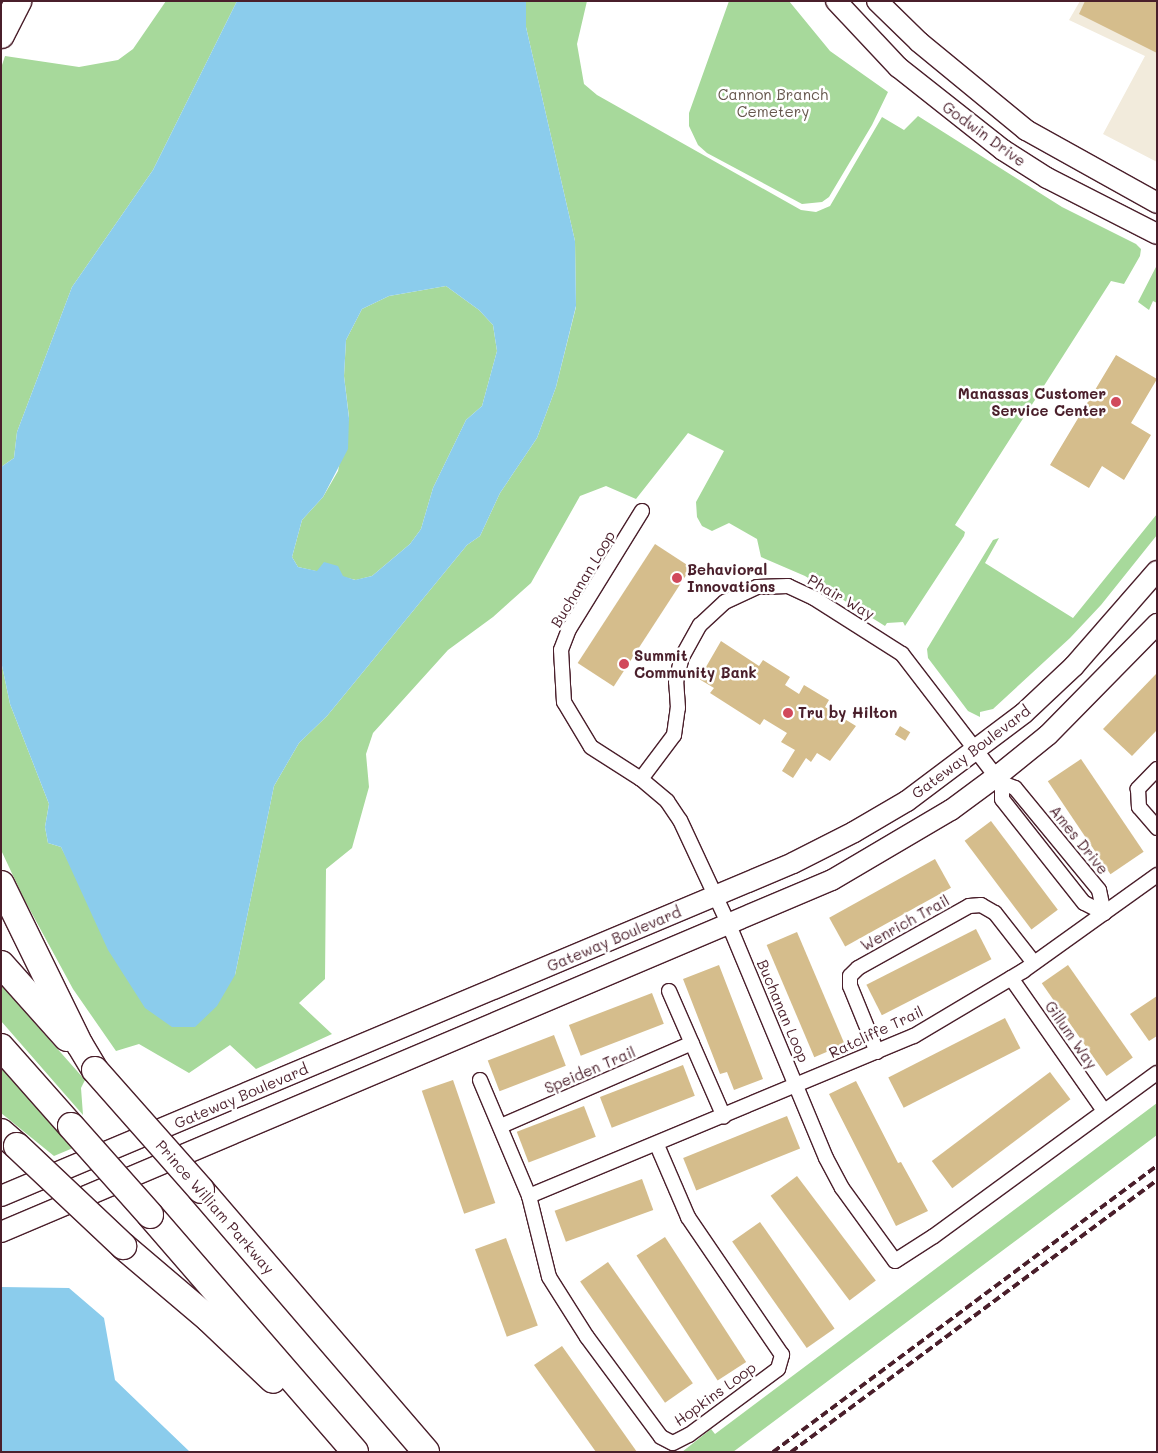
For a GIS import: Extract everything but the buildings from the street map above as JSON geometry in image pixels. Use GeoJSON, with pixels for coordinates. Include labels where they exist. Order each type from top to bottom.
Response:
{"type":"FeatureCollection","features":[{"type":"Feature","properties":{"kind":"highway"},"geometry":{"type":"LineString","coordinates":[[1,34],[18,1]]}},
{"type":"Feature","properties":{"kind":"highway"},"geometry":{"type":"LineString","coordinates":[[1,884],[96,1070]]}},
{"type":"Feature","properties":{"kind":"highway","name":"Prince William Parkway"},"geometry":{"type":"LineString","coordinates":[[1,964],[201,1190],[426,1452]]}},
{"type":"Feature","properties":{"kind":"highway"},"geometry":{"type":"LineString","coordinates":[[1,1047],[150,1215],[355,1452]]}},
{"type":"Feature","properties":{"kind":"highway"},"geometry":{"type":"LineString","coordinates":[[9,1139],[123,1246],[208,1319],[348,1452]]}},
{"type":"Feature","properties":{"kind":"street","name":"Godwin Drive"},"geometry":{"type":"LineString","coordinates":[[836,1],[898,67],[1003,150],[1047,178],[1157,234]]}},
{"type":"Feature","properties":{"kind":"street","name":"Godwin Drive"},"geometry":{"type":"LineString","coordinates":[[877,1],[919,42],[1026,130],[1157,204]]}},
{"type":"Feature","properties":{"kind":"street"},"geometry":{"type":"LineString","coordinates":[[898,67],[919,42]]}},
{"type":"Feature","properties":{"kind":"street","name":"Buchanan Loop"},"geometry":{"type":"LineString","coordinates":[[642,510],[569,630],[561,650],[560,671],[564,702],[592,747],[641,779],[667,801],[680,820],[729,925],[826,1158],[842,1188],[895,1261],[934,1236],[1157,1073]]}},
{"type":"Feature","properties":{"kind":"street","name":"Gateway Boulevard"},"geometry":{"type":"LineString","coordinates":[[1,1196],[793,863],[854,832],[907,801],[975,752],[1024,713],[1074,666],[1157,572]]}},
{"type":"Feature","properties":{"kind":"street","name":"Phair Way"},"geometry":{"type":"LineString","coordinates":[[641,779],[674,735],[678,708],[676,682],[682,657],[700,625],[725,602],[758,587],[788,586],[885,641],[902,654],[975,752]]}},
{"type":"Feature","properties":{"kind":"street","name":"Gateway Boulevard"},"geometry":{"type":"LineString","coordinates":[[1,1232],[832,880],[893,846],[999,780],[1048,735],[1157,624]]}},
{"type":"Feature","properties":{"kind":"street"},"geometry":{"type":"LineString","coordinates":[[975,752],[999,780],[1002,798],[1084,903],[1104,913]]}},
{"type":"Feature","properties":{"kind":"street"},"geometry":{"type":"LineString","coordinates":[[1157,769],[1138,789],[1139,807],[1157,828]]}},
{"type":"Feature","properties":{"kind":"street","name":"Ames Drive"},"geometry":{"type":"LineString","coordinates":[[999,780],[1015,788],[1099,890],[1104,913]]}},
{"type":"Feature","properties":{"kind":"street","name":"Ratcliffe Trail"},"geometry":{"type":"LineString","coordinates":[[530,1196],[657,1146],[914,1036],[1034,963],[1157,876]]}},
{"type":"Feature","properties":{"kind":"street","name":"Wenrich Trail"},"geometry":{"type":"LineString","coordinates":[[877,1052],[850,986],[850,976],[858,968],[969,906],[982,904],[995,913],[1034,963]]}},
{"type":"Feature","properties":{"kind":"street","name":"Gillum Way"},"geometry":{"type":"LineString","coordinates":[[1011,978],[1104,1111]]}},
{"type":"Feature","properties":{"kind":"street"},"geometry":{"type":"LineString","coordinates":[[669,991],[724,1117]]}},
{"type":"Feature","properties":{"kind":"street","name":"Speiden Trail"},"geometry":{"type":"LineString","coordinates":[[501,1126],[692,1043]]}},
{"type":"Feature","properties":{"kind":"street"},"geometry":{"type":"LineString","coordinates":[[480,1080],[530,1196]]}},
{"type":"Feature","properties":{"kind":"street","name":"Hopkins Loop"},"geometry":{"type":"LineString","coordinates":[[530,1196],[549,1277],[610,1368],[661,1437],[673,1443],[689,1436],[778,1369],[782,1356],[688,1216],[657,1146]]}},
{"type":"Feature","properties":{"kind":"shaded area"},"geometry":{"type":"Polygon","coordinates":[[[1080,1],[1157,1],[1157,162],[1103,134],[1145,56],[1069,20],[1080,1]]]}},
{"type":"Feature","properties":{"kind":"green space"},"geometry":{"type":"Polygon","coordinates":[[[166,1],[237,1],[153,170],[72,287],[17,432],[14,458],[1,467],[1,68],[5,56],[79,67],[118,60],[133,49],[166,1]]]}},
{"type":"Feature","properties":{"kind":"green space"},"geometry":{"type":"Polygon","coordinates":[[[526,1],[587,1],[577,44],[584,84],[597,95],[801,210],[816,212],[830,206],[882,117],[904,130],[918,116],[1062,207],[1136,244],[1141,249],[1140,256],[1124,284],[1111,281],[955,525],[965,532],[964,536],[905,626],[903,622],[887,623],[885,626],[805,576],[761,557],[757,539],[729,523],[712,531],[702,526],[697,517],[696,502],[724,451],[688,433],[636,499],[606,486],[580,496],[531,583],[493,617],[448,650],[373,733],[366,754],[369,787],[352,848],[326,869],[325,979],[299,1003],[332,1034],[256,1069],[230,1045],[189,1073],[139,1044],[116,1051],[73,989],[24,899],[1,850],[1,661],[10,704],[49,804],[45,827],[48,843],[61,847],[75,874],[235,975],[274,786],[299,743],[327,716],[467,545],[480,536],[500,493],[537,438],[556,387],[576,307],[575,241],[526,27],[526,1]]]}},
{"type":"Feature","properties":{"kind":"green space","name":"Cannon Branch Cemetery"},"geometry":{"type":"Polygon","coordinates":[[[729,1],[789,1],[830,51],[888,92],[872,125],[829,197],[822,202],[802,204],[707,153],[698,145],[689,126],[689,113],[729,1]]]}},
{"type":"Feature","properties":{"kind":"green space"},"geometry":{"type":"Polygon","coordinates":[[[1157,265],[1157,303],[1153,301],[1149,310],[1138,302],[1157,265]]]}},
{"type":"Feature","properties":{"kind":"green space"},"geometry":{"type":"Polygon","coordinates":[[[446,286],[479,310],[493,325],[497,351],[482,406],[466,420],[433,488],[421,529],[410,544],[372,576],[356,580],[298,567],[292,557],[302,520],[323,497],[338,471],[349,417],[344,376],[346,340],[362,309],[389,296],[446,286]]]}},
{"type":"Feature","properties":{"kind":"green space"},"geometry":{"type":"Polygon","coordinates":[[[1157,514],[1157,535],[1101,605],[1070,638],[993,709],[980,712],[980,717],[968,711],[928,658],[927,649],[993,540],[999,538],[985,563],[1073,618],[1157,514]]]}},
{"type":"Feature","properties":{"kind":"green space"},"geometry":{"type":"Polygon","coordinates":[[[1,985],[85,1080],[81,1088],[83,1115],[1,1021],[1,985]]]}},
{"type":"Feature","properties":{"kind":"green space"},"geometry":{"type":"Polygon","coordinates":[[[1,1067],[73,1148],[54,1156],[1,1113],[1,1067]]]}},
{"type":"Feature","properties":{"kind":"green space"},"geometry":{"type":"Polygon","coordinates":[[[1157,1103],[1157,1135],[733,1452],[682,1452],[711,1429],[715,1434],[1157,1103]]]}},
{"type":"Feature","properties":{"kind":"water"},"geometry":{"type":"Polygon","coordinates":[[[237,1],[526,1],[526,27],[575,241],[576,306],[556,387],[537,438],[500,493],[480,536],[467,545],[327,716],[299,743],[274,786],[235,975],[217,1006],[195,1027],[172,1027],[145,1008],[108,950],[61,847],[48,843],[45,827],[49,804],[10,704],[1,661],[1,467],[14,458],[17,432],[72,287],[153,170],[237,1]],[[446,286],[389,296],[362,309],[346,340],[344,376],[349,418],[348,449],[323,497],[302,520],[292,557],[298,567],[317,571],[324,562],[338,566],[343,576],[355,580],[372,576],[410,544],[421,529],[433,488],[466,420],[482,406],[497,351],[493,325],[479,310],[446,286]]]}},
{"type":"Feature","properties":{"kind":"water"},"geometry":{"type":"Polygon","coordinates":[[[1,1287],[69,1288],[104,1318],[115,1380],[190,1452],[1,1452],[1,1287]]]}},
{"type":"Feature","properties":{"kind":"railway"},"geometry":{"type":"LineString","coordinates":[[773,1452],[1157,1166]]}},
{"type":"Feature","properties":{"kind":"railway"},"geometry":{"type":"LineString","coordinates":[[791,1452],[1157,1180]]}},
{"type":"Feature","properties":{"kind":"place","name":"Manassas Customer Service Center"},"geometry":{"type":"Point","coordinates":[1116,402]}},
{"type":"Feature","properties":{"kind":"place","name":"Behavioral Innovations"},"geometry":{"type":"Point","coordinates":[677,578]}},
{"type":"Feature","properties":{"kind":"place","name":"Summit Community Bank"},"geometry":{"type":"Point","coordinates":[624,664]}},
{"type":"Feature","properties":{"kind":"place","name":"Tru by Hilton"},"geometry":{"type":"Point","coordinates":[788,713]}}]}
